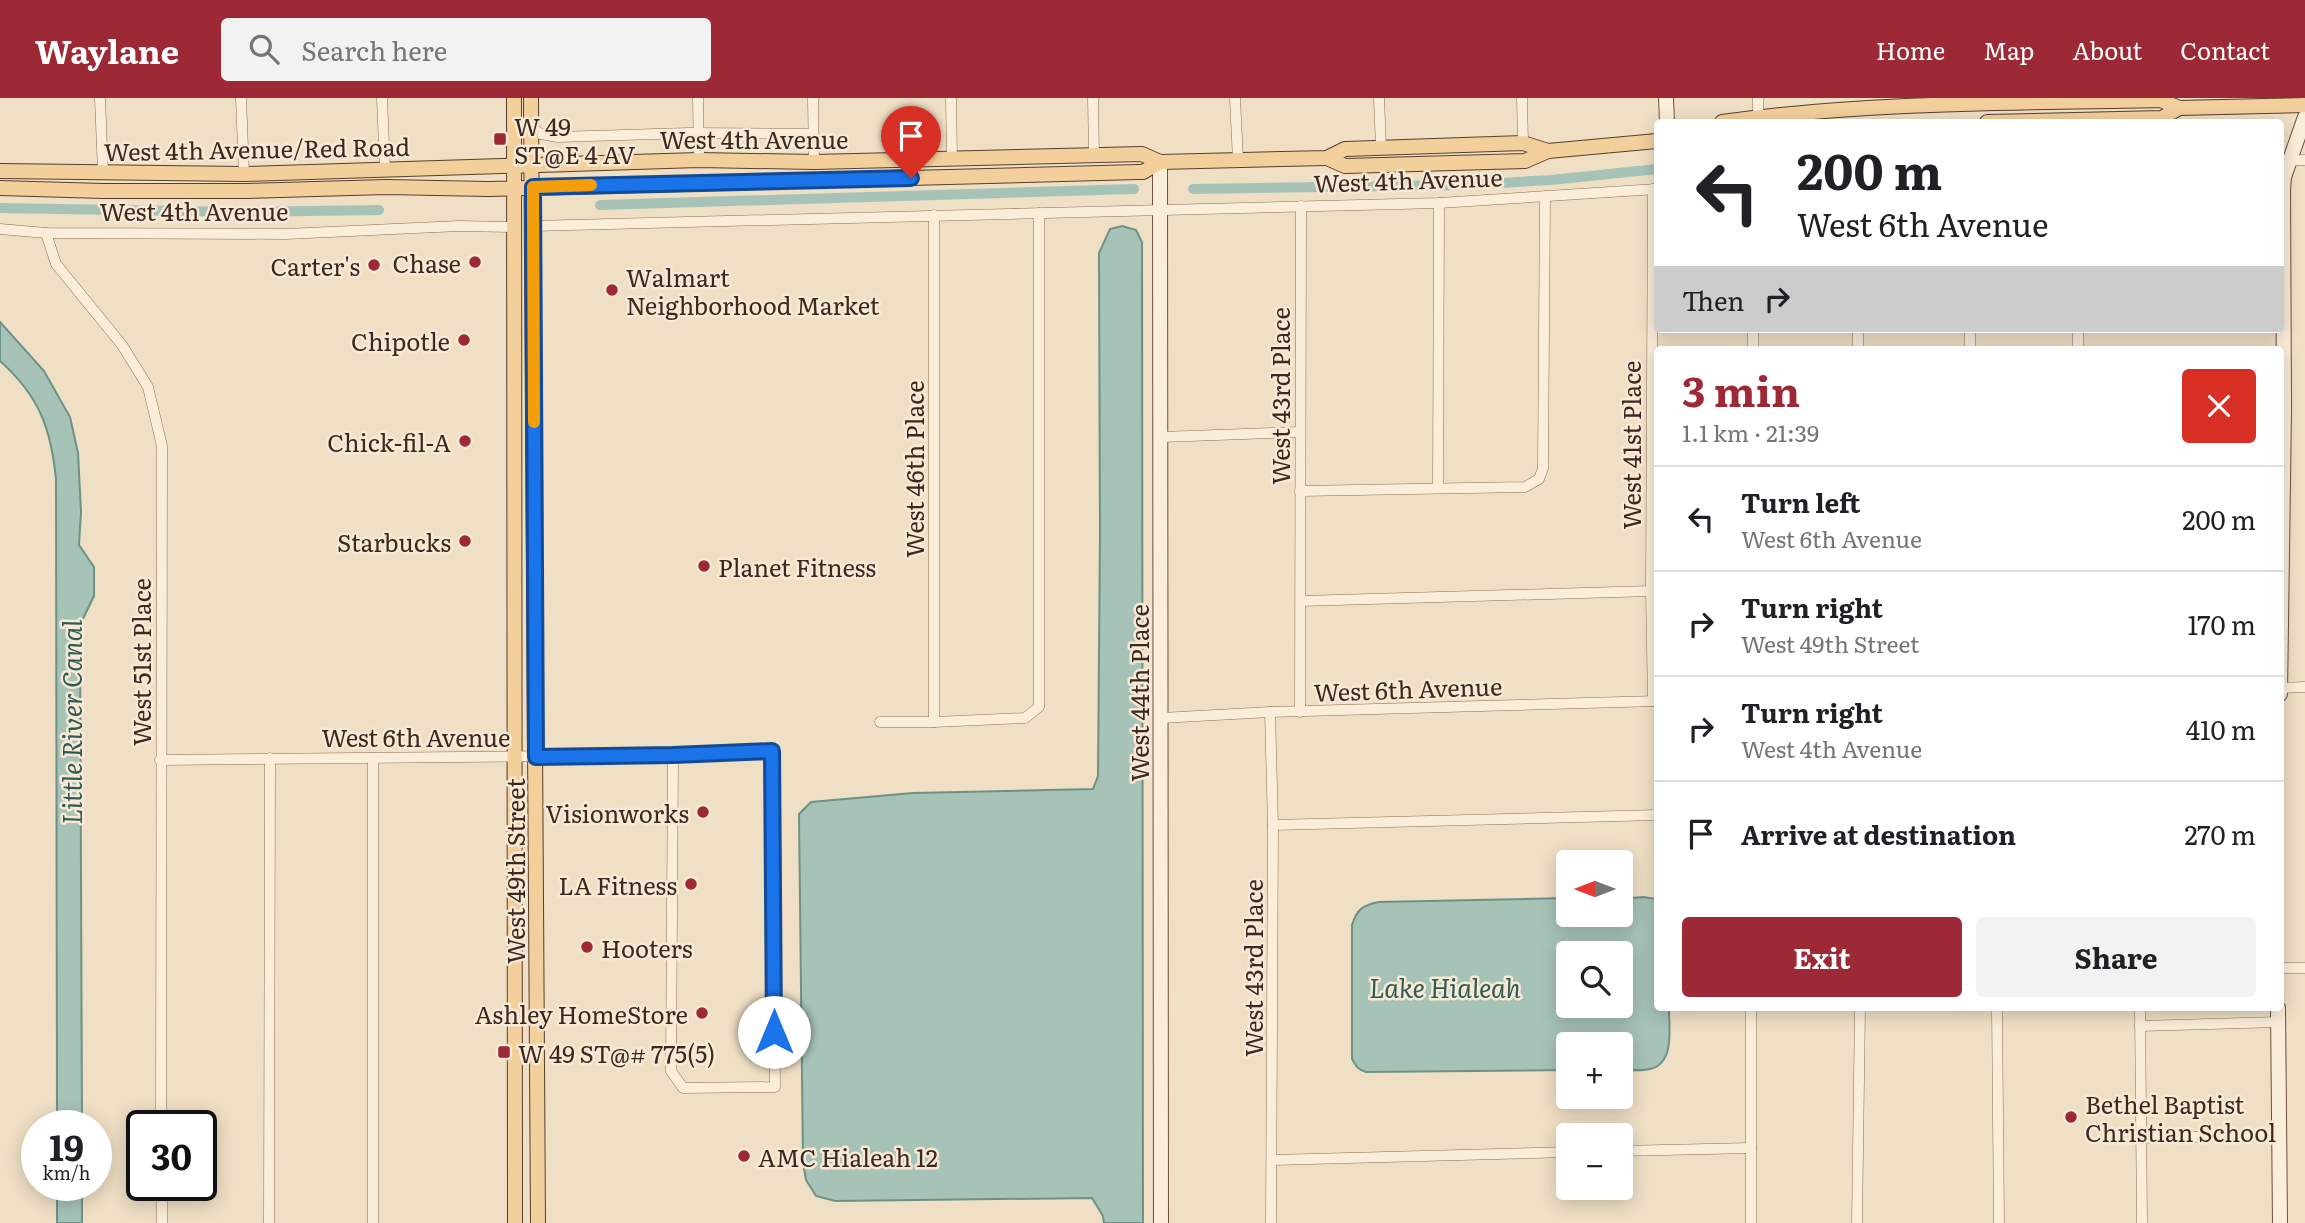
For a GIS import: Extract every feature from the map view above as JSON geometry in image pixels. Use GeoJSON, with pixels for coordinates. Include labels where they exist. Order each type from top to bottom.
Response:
{"type":"FeatureCollection","features":[{"type":"Feature","properties":{"kind":"main road","name":"West 49th Street"},"geometry":{"type":"LineString","coordinates":[[514,98],[515,1223]]}},
{"type":"Feature","properties":{"kind":"main road","name":"West 49th Street"},"geometry":{"type":"LineString","coordinates":[[531,98],[538,1223]]}},
{"type":"Feature","properties":{"kind":"main road"},"geometry":{"type":"LineString","coordinates":[[2080,119],[2093,110],[2094,100]]}},
{"type":"Feature","properties":{"kind":"main road"},"geometry":{"type":"LineString","coordinates":[[1744,119],[1881,102],[2161,100],[2179,108]]}},
{"type":"Feature","properties":{"kind":"main road"},"geometry":{"type":"LineString","coordinates":[[2120,119],[2162,118],[2179,108],[2204,103],[2305,105]]}},
{"type":"Feature","properties":{"kind":"main road","name":"West 4th Avenue"},"geometry":{"type":"LineString","coordinates":[[515,165],[699,160],[814,162],[1142,154],[1160,162],[1327,158],[1345,166],[1496,163],[1525,161],[1548,151],[1654,141]]}},
{"type":"Feature","properties":{"kind":"main road","name":"West 4th Avenue"},"geometry":{"type":"LineString","coordinates":[[1327,158],[1345,149],[1523,143],[1548,151]]}},
{"type":"Feature","properties":{"kind":"main road"},"geometry":{"type":"LineString","coordinates":[[930,177],[943,172],[952,158]]}},
{"type":"Feature","properties":{"kind":"main road"},"geometry":{"type":"LineString","coordinates":[[790,181],[803,176],[814,162]]}},
{"type":"Feature","properties":{"kind":"main road","name":"West 4th Avenue"},"geometry":{"type":"LineString","coordinates":[[514,188],[1143,172],[1160,162]]}},
{"type":"Feature","properties":{"kind":"main road","name":"West 4th Avenue/Red Road"},"geometry":{"type":"LineString","coordinates":[[0,171],[244,174],[515,165]]}},
{"type":"Feature","properties":{"kind":"main road"},"geometry":{"type":"LineString","coordinates":[[160,191],[177,185],[225,184],[244,174]]}},
{"type":"Feature","properties":{"kind":"main road","name":"West 4th Avenue/Red Road"},"geometry":{"type":"LineString","coordinates":[[0,188],[160,191],[514,188]]}},
{"type":"Feature","properties":{"kind":"main road"},"geometry":{"type":"LineString","coordinates":[[515,953],[521,1002],[527,1009],[537,1013]]}},
{"type":"Feature","properties":{"kind":"main road"},"geometry":{"type":"LineString","coordinates":[[515,1013],[520,1016],[529,1031],[537,1074]]}},
{"type":"Feature","properties":{"kind":"street"},"geometry":{"type":"LineString","coordinates":[[100,98],[103,173]]}},
{"type":"Feature","properties":{"kind":"street"},"geometry":{"type":"LineString","coordinates":[[241,98],[244,174]]}},
{"type":"Feature","properties":{"kind":"street"},"geometry":{"type":"LineString","coordinates":[[382,98],[385,169]]}},
{"type":"Feature","properties":{"kind":"street"},"geometry":{"type":"LineString","coordinates":[[698,98],[699,160]]}},
{"type":"Feature","properties":{"kind":"street"},"geometry":{"type":"LineString","coordinates":[[813,98],[814,162]]}},
{"type":"Feature","properties":{"kind":"street"},"geometry":{"type":"LineString","coordinates":[[951,98],[952,158]]}},
{"type":"Feature","properties":{"kind":"street"},"geometry":{"type":"LineString","coordinates":[[1093,98],[1094,155]]}},
{"type":"Feature","properties":{"kind":"street"},"geometry":{"type":"LineString","coordinates":[[1235,98],[1238,160]]}},
{"type":"Feature","properties":{"kind":"street"},"geometry":{"type":"LineString","coordinates":[[1379,98],[1381,148]]}},
{"type":"Feature","properties":{"kind":"street"},"geometry":{"type":"LineString","coordinates":[[1522,98],[1523,143]]}},
{"type":"Feature","properties":{"kind":"street"},"geometry":{"type":"LineString","coordinates":[[1666,98],[1667,119]]}},
{"type":"Feature","properties":{"kind":"street"},"geometry":{"type":"LineString","coordinates":[[1758,98],[1758,117]]}},
{"type":"Feature","properties":{"kind":"street"},"geometry":{"type":"LineString","coordinates":[[2284,177],[2305,117]]}},
{"type":"Feature","properties":{"kind":"street"},"geometry":{"type":"LineString","coordinates":[[532,128],[541,134],[558,137],[813,134]]}},
{"type":"Feature","properties":{"kind":"street","name":"West 44th Place"},"geometry":{"type":"LineString","coordinates":[[1160,162],[1161,1223]]}},
{"type":"Feature","properties":{"kind":"street","name":"West 4th Avenue"},"geometry":{"type":"LineString","coordinates":[[532,226],[1439,203],[1654,189]]}},
{"type":"Feature","properties":{"kind":"street"},"geometry":{"type":"LineString","coordinates":[[1300,492],[1525,487],[1539,479],[1543,468],[1545,196]]}},
{"type":"Feature","properties":{"kind":"street"},"geometry":{"type":"LineString","coordinates":[[1438,488],[1439,203]]}},
{"type":"Feature","properties":{"kind":"street","name":"West 43rd Place"},"geometry":{"type":"LineString","coordinates":[[1300,712],[1301,206]]}},
{"type":"Feature","properties":{"kind":"street"},"geometry":{"type":"LineString","coordinates":[[880,722],[1025,718],[1039,706],[1039,213]]}},
{"type":"Feature","properties":{"kind":"street","name":"West 46th Place"},"geometry":{"type":"LineString","coordinates":[[934,215],[934,722]]}},
{"type":"Feature","properties":{"kind":"street","name":"West 4th Avenue"},"geometry":{"type":"LineString","coordinates":[[0,229],[46,233],[286,234],[513,227]]}},
{"type":"Feature","properties":{"kind":"street","name":"West 51st Place"},"geometry":{"type":"LineString","coordinates":[[46,233],[56,264],[122,345],[148,387],[162,446],[162,1110]]}},
{"type":"Feature","properties":{"kind":"street","name":"West 41st Place"},"geometry":{"type":"LineString","coordinates":[[1654,290],[1651,591],[1654,674]]}},
{"type":"Feature","properties":{"kind":"street"},"geometry":{"type":"LineString","coordinates":[[1161,438],[1300,432]]}},
{"type":"Feature","properties":{"kind":"street"},"geometry":{"type":"LineString","coordinates":[[1301,601],[1651,591]]}},
{"type":"Feature","properties":{"kind":"street"},"geometry":{"type":"LineString","coordinates":[[2284,688],[2305,687]]}},
{"type":"Feature","properties":{"kind":"street","name":"West 6th Avenue"},"geometry":{"type":"LineString","coordinates":[[1161,718],[1270,712],[1654,701]]}},
{"type":"Feature","properties":{"kind":"street","name":"West 43rd Place"},"geometry":{"type":"LineString","coordinates":[[1270,712],[1273,825],[1271,1223]]}},
{"type":"Feature","properties":{"kind":"street","name":"West 6th Avenue"},"geometry":{"type":"LineString","coordinates":[[160,760],[673,755],[772,751],[775,1087],[683,1088],[671,1071],[673,755]]}},
{"type":"Feature","properties":{"kind":"street"},"geometry":{"type":"LineString","coordinates":[[268,1223],[270,758]]}},
{"type":"Feature","properties":{"kind":"street"},"geometry":{"type":"LineString","coordinates":[[373,758],[373,1223]]}},
{"type":"Feature","properties":{"kind":"street"},"geometry":{"type":"LineString","coordinates":[[1273,825],[1654,815]]}},
{"type":"Feature","properties":{"kind":"street"},"geometry":{"type":"LineString","coordinates":[[2284,968],[2305,968]]}},
{"type":"Feature","properties":{"kind":"street"},"geometry":{"type":"LineString","coordinates":[[1751,1011],[1751,1223]]}},
{"type":"Feature","properties":{"kind":"street"},"geometry":{"type":"LineString","coordinates":[[1857,1223],[1860,1011]]}},
{"type":"Feature","properties":{"kind":"street"},"geometry":{"type":"LineString","coordinates":[[1997,1011],[1999,1223]]}},
{"type":"Feature","properties":{"kind":"street"},"geometry":{"type":"LineString","coordinates":[[2140,1011],[2142,1223]]}},
{"type":"Feature","properties":{"kind":"street"},"geometry":{"type":"LineString","coordinates":[[2140,1026],[2278,1015],[2280,1223]]}},
{"type":"Feature","properties":{"kind":"street"},"geometry":{"type":"LineString","coordinates":[[2140,1138],[2279,1135]]}},
{"type":"Feature","properties":{"kind":"street"},"geometry":{"type":"LineString","coordinates":[[1633,1151],[1751,1148]]}},
{"type":"Feature","properties":{"kind":"street"},"geometry":{"type":"LineString","coordinates":[[1272,1160],[1556,1153]]}},
{"type":"Feature","properties":{"kind":"street"},"geometry":{"type":"LineString","coordinates":[[162,1201],[162,1223]]}},
{"type":"Feature","properties":{"kind":"water"},"geometry":{"type":"Polygon","coordinates":[[[1122,226],[1136,230],[1142,242],[1143,1223],[1104,1223],[1103,1216],[1092,1198],[835,1201],[816,1196],[806,1180],[803,1163],[799,814],[811,802],[913,793],[1093,789],[1098,776],[1099,253],[1110,229],[1122,226]]]}},
{"type":"Feature","properties":{"kind":"water","name":"Little River Canal"},"geometry":{"type":"Polygon","coordinates":[[[0,322],[44,371],[70,417],[78,453],[81,512],[79,545],[94,567],[94,596],[80,625],[82,1110],[57,1110],[56,479],[51,444],[41,414],[24,387],[0,361],[0,322]]]}},
{"type":"Feature","properties":{"kind":"water","name":"Lake Hialeah"},"geometry":{"type":"Polygon","coordinates":[[[1556,898],[1556,928],[1633,928],[1633,898],[1654,899],[1654,1011],[1669,1011],[1669,1044],[1664,1060],[1658,1066],[1647,1070],[1633,1070],[1633,1032],[1556,1032],[1556,1070],[1366,1072],[1359,1069],[1352,1059],[1352,925],[1359,911],[1379,902],[1556,898]]]}},
{"type":"Feature","properties":{"kind":"water"},"geometry":{"type":"Polygon","coordinates":[[[57,1201],[82,1201],[82,1223],[57,1223],[57,1201]]]}},
{"type":"Feature","properties":{"kind":"waterway"},"geometry":{"type":"LineString","coordinates":[[1193,189],[1464,185],[1551,180],[1654,169]]}},
{"type":"Feature","properties":{"kind":"waterway"},"geometry":{"type":"LineString","coordinates":[[600,205],[1134,189]]}},
{"type":"Feature","properties":{"kind":"waterway"},"geometry":{"type":"LineString","coordinates":[[0,208],[238,212],[379,210]]}},
{"type":"Feature","properties":{"kind":"slow traffic"},"geometry":{"type":"LineString","coordinates":[[534,422],[533,187],[591,185]]}},
{"type":"Feature","properties":{"kind":"place","name":"W 49 ST@E 4 AV"},"geometry":{"type":"Point","coordinates":[500,139]}},
{"type":"Feature","properties":{"kind":"place","name":"Chase"},"geometry":{"type":"Point","coordinates":[475,262]}},
{"type":"Feature","properties":{"kind":"place","name":"Carter's"},"geometry":{"type":"Point","coordinates":[374,265]}},
{"type":"Feature","properties":{"kind":"place","name":"Walmart Neighborhood Market"},"geometry":{"type":"Point","coordinates":[612,290]}},
{"type":"Feature","properties":{"kind":"place","name":"Chipotle"},"geometry":{"type":"Point","coordinates":[464,340]}},
{"type":"Feature","properties":{"kind":"place","name":"Chick-fil-A"},"geometry":{"type":"Point","coordinates":[465,441]}},
{"type":"Feature","properties":{"kind":"place","name":"Starbucks"},"geometry":{"type":"Point","coordinates":[465,541]}},
{"type":"Feature","properties":{"kind":"place","name":"Planet Fitness"},"geometry":{"type":"Point","coordinates":[704,566]}},
{"type":"Feature","properties":{"kind":"place","name":"Visionworks"},"geometry":{"type":"Point","coordinates":[703,812]}},
{"type":"Feature","properties":{"kind":"place","name":"LA Fitness"},"geometry":{"type":"Point","coordinates":[691,884]}},
{"type":"Feature","properties":{"kind":"place","name":"Hooters"},"geometry":{"type":"Point","coordinates":[587,947]}},
{"type":"Feature","properties":{"kind":"place","name":"Ashley HomeStore"},"geometry":{"type":"Point","coordinates":[702,1013]}},
{"type":"Feature","properties":{"kind":"place","name":"W 49 ST@# 775(5)"},"geometry":{"type":"Point","coordinates":[504,1052]}},
{"type":"Feature","properties":{"kind":"place","name":"Bethel Baptist Christian School"},"geometry":{"type":"Point","coordinates":[2071,1117]}},
{"type":"Feature","properties":{"kind":"place","name":"AMC Hialeah 12"},"geometry":{"type":"Point","coordinates":[744,1156]}},
{"type":"Feature","properties":{"kind":"route"},"geometry":{"type":"LineString","coordinates":[[774,1032],[772,751],[536,757],[533,187],[911,178]]}}]}
